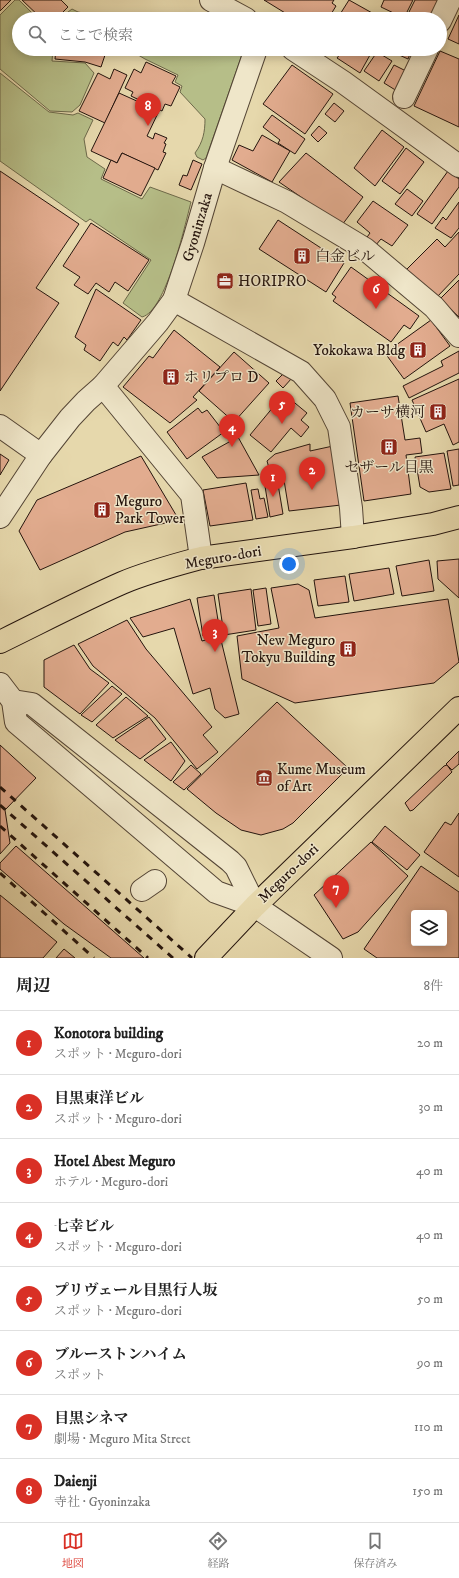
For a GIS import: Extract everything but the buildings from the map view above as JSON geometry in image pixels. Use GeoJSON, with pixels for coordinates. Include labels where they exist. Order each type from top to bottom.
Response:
{"type":"FeatureCollection","features":[{"type":"Feature","properties":{"kind":"main road","name":"Meguro-dori"},"geometry":{"type":"LineString","coordinates":[[0,642],[123,583],[153,571],[201,558],[353,538],[433,524],[459,517]]}},
{"type":"Feature","properties":{"kind":"main road","name":"Meguro-dori"},"geometry":{"type":"LineString","coordinates":[[211,953],[255,906],[459,708]]}},
{"type":"Feature","properties":{"kind":"street"},"geometry":{"type":"LineString","coordinates":[[444,12],[450,0]]}},
{"type":"Feature","properties":{"kind":"street","name":"Gyoninzaka"},"geometry":{"type":"LineString","coordinates":[[0,517],[41,454],[70,418],[86,401],[104,386],[158,322],[174,300],[193,243],[215,168],[254,56]]}},
{"type":"Feature","properties":{"kind":"street"},"geometry":{"type":"LineString","coordinates":[[304,56],[343,82],[459,166]]}},
{"type":"Feature","properties":{"kind":"street"},"geometry":{"type":"LineString","coordinates":[[404,97],[424,56]]}},
{"type":"Feature","properties":{"kind":"street"},"geometry":{"type":"LineString","coordinates":[[215,168],[287,202],[365,249],[434,307],[459,336]]}},
{"type":"Feature","properties":{"kind":"street"},"geometry":{"type":"LineString","coordinates":[[174,300],[301,372],[325,399],[339,427],[351,508],[353,538]]}},
{"type":"Feature","properties":{"kind":"street"},"geometry":{"type":"LineString","coordinates":[[104,386],[192,494],[201,558]]}},
{"type":"Feature","properties":{"kind":"street"},"geometry":{"type":"LineString","coordinates":[[0,426],[41,454]]}},
{"type":"Feature","properties":{"kind":"street"},"geometry":{"type":"LineString","coordinates":[[6,692],[32,704],[236,866],[255,906]]}},
{"type":"Feature","properties":{"kind":"street"},"geometry":{"type":"LineString","coordinates":[[6,692],[16,722],[216,892],[255,906],[331,958]]}},
{"type":"Feature","properties":{"kind":"green space"},"geometry":{"type":"Polygon","coordinates":[[[15,0],[19,0],[31,12],[12,12],[12,56],[52,56],[52,61],[85,63],[94,73],[80,105],[72,112],[50,111],[0,69],[0,15],[15,0]]]}},
{"type":"Feature","properties":{"kind":"green space"},"geometry":{"type":"Polygon","coordinates":[[[72,9],[78,12],[68,12],[72,9]]]}},
{"type":"Feature","properties":{"kind":"green space"},"geometry":{"type":"Polygon","coordinates":[[[140,56],[242,56],[206,158],[203,160],[197,157],[195,153],[203,137],[205,119],[180,92],[182,86],[175,82],[178,75],[140,56]]]}},
{"type":"Feature","properties":{"kind":"green space"},"geometry":{"type":"Polygon","coordinates":[[[0,73],[49,112],[73,115],[78,113],[93,120],[84,139],[87,157],[105,169],[101,179],[142,199],[150,187],[191,202],[179,247],[166,284],[159,300],[151,311],[142,317],[123,303],[151,260],[90,219],[86,222],[0,161],[0,73]]]}},
{"type":"Feature","properties":{"kind":"railway"},"geometry":{"type":"LineString","coordinates":[[0,787],[192,958]]}},
{"type":"Feature","properties":{"kind":"railway"},"geometry":{"type":"LineString","coordinates":[[0,805],[173,958]]}},
{"type":"Feature","properties":{"kind":"railway"},"geometry":{"type":"LineString","coordinates":[[0,826],[148,958]]}},
{"type":"Feature","properties":{"kind":"railway"},"geometry":{"type":"LineString","coordinates":[[0,873],[94,958]]}},
{"type":"Feature","properties":{"kind":"place","name":"Daienji"},"geometry":{"type":"Point","coordinates":[148,126]}},
{"type":"Feature","properties":{"kind":"place","name":"白金ビル"},"geometry":{"type":"Point","coordinates":[302,256]}},
{"type":"Feature","properties":{"kind":"place","name":"HORIPRO"},"geometry":{"type":"Point","coordinates":[225,281]}},
{"type":"Feature","properties":{"kind":"place","name":"ブルーストンハイム"},"geometry":{"type":"Point","coordinates":[376,309]}},
{"type":"Feature","properties":{"kind":"place","name":"Yokokawa Bldg"},"geometry":{"type":"Point","coordinates":[418,350]}},
{"type":"Feature","properties":{"kind":"place","name":"ホリプロ D"},"geometry":{"type":"Point","coordinates":[171,377]}},
{"type":"Feature","properties":{"kind":"place","name":"カーサ横河"},"geometry":{"type":"Point","coordinates":[438,412]}},
{"type":"Feature","properties":{"kind":"place","name":"プリヴェール目黒行人坂"},"geometry":{"type":"Point","coordinates":[282,424]}},
{"type":"Feature","properties":{"kind":"place","name":"七幸ビル"},"geometry":{"type":"Point","coordinates":[232,447]}},
{"type":"Feature","properties":{"kind":"place","name":"セザール目黒"},"geometry":{"type":"Point","coordinates":[389,447]}},
{"type":"Feature","properties":{"kind":"place","name":"目黒東洋ビル"},"geometry":{"type":"Point","coordinates":[312,490]}},
{"type":"Feature","properties":{"kind":"place","name":"Konotora building"},"geometry":{"type":"Point","coordinates":[273,497]}},
{"type":"Feature","properties":{"kind":"place","name":"Meguro Park Tower"},"geometry":{"type":"Point","coordinates":[102,510]}},
{"type":"Feature","properties":{"kind":"place","name":"New Meguro Tokyu Building"},"geometry":{"type":"Point","coordinates":[348,649]}},
{"type":"Feature","properties":{"kind":"place","name":"Hotel Abest Meguro"},"geometry":{"type":"Point","coordinates":[215,652]}},
{"type":"Feature","properties":{"kind":"place","name":"Kume Museum of Art"},"geometry":{"type":"Point","coordinates":[264,778]}},
{"type":"Feature","properties":{"kind":"place","name":"目黒シネマ"},"geometry":{"type":"Point","coordinates":[336,908]}}]}
